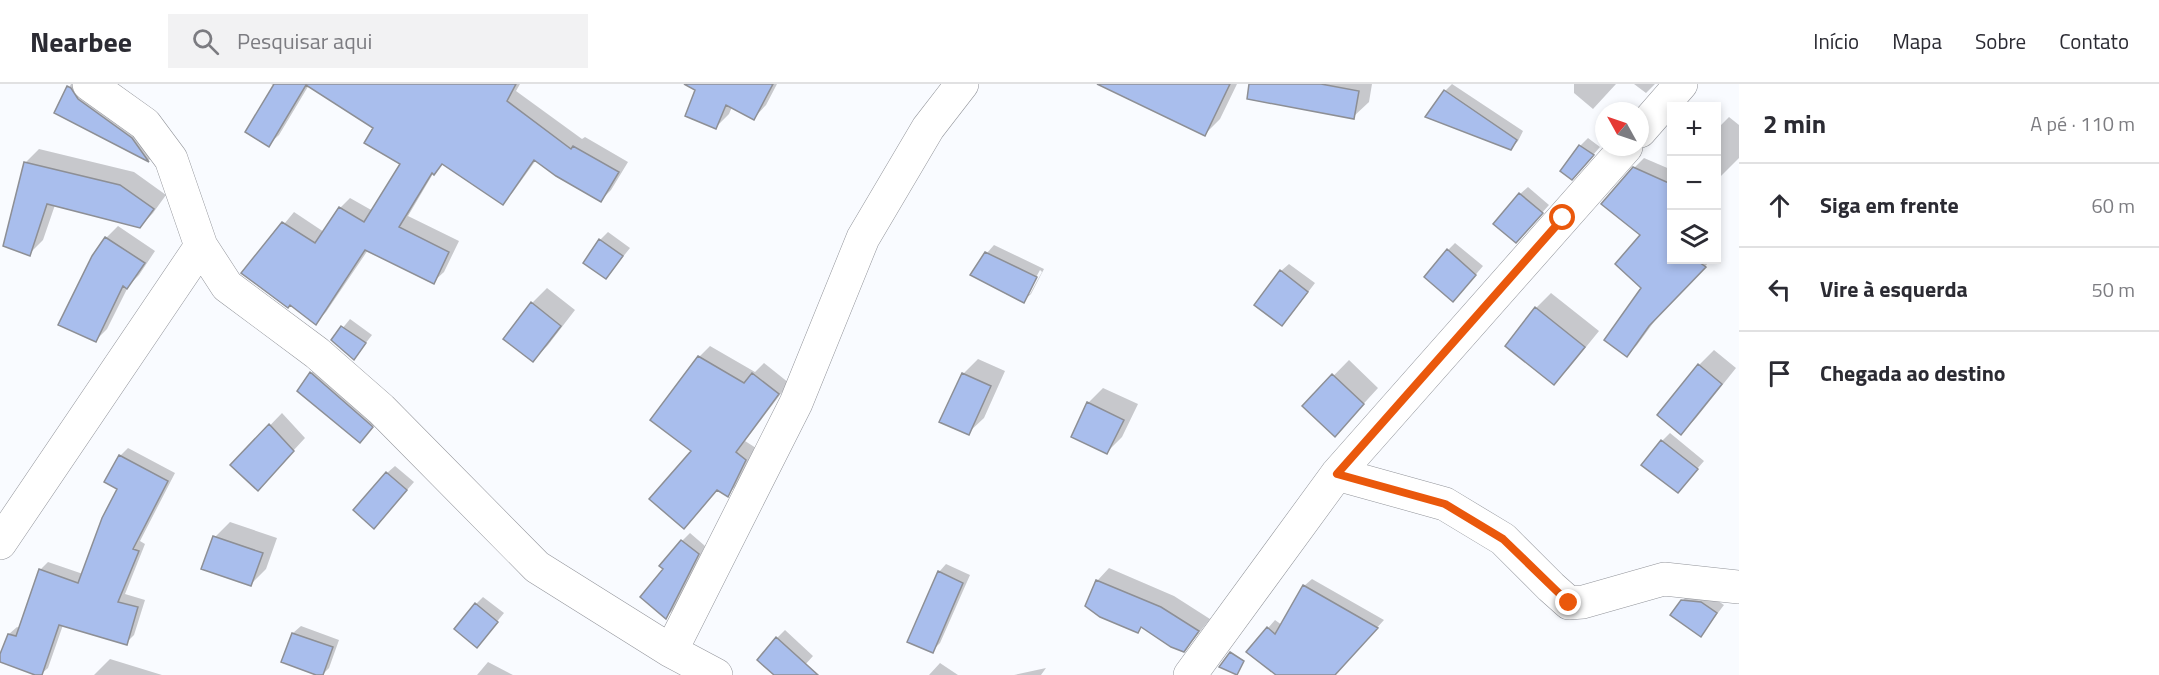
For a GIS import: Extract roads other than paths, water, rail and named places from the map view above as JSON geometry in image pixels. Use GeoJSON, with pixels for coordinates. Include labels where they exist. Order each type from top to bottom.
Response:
{"type":"FeatureCollection","features":[{"type":"Feature","properties":{"kind":"street"},"geometry":{"type":"LineString","coordinates":[[89,84],[146,124],[171,159],[201,246],[227,286],[317,352],[381,410],[537,567],[671,651],[716,675]]}},
{"type":"Feature","properties":{"kind":"street"},"geometry":{"type":"LineString","coordinates":[[671,651],[796,403],[863,238],[928,128],[962,84]]}},
{"type":"Feature","properties":{"kind":"street"},"geometry":{"type":"LineString","coordinates":[[1649,121],[1681,84]]}},
{"type":"Feature","properties":{"kind":"street"},"geometry":{"type":"LineString","coordinates":[[1190,675],[1337,474],[1618,156]]}},
{"type":"Feature","properties":{"kind":"street"},"geometry":{"type":"LineString","coordinates":[[0,543],[201,246]]}},
{"type":"Feature","properties":{"kind":"street"},"geometry":{"type":"LineString","coordinates":[[1337,474],[1445,504],[1503,539],[1569,603],[1583,602],[1664,579],[1739,587]]}}]}
